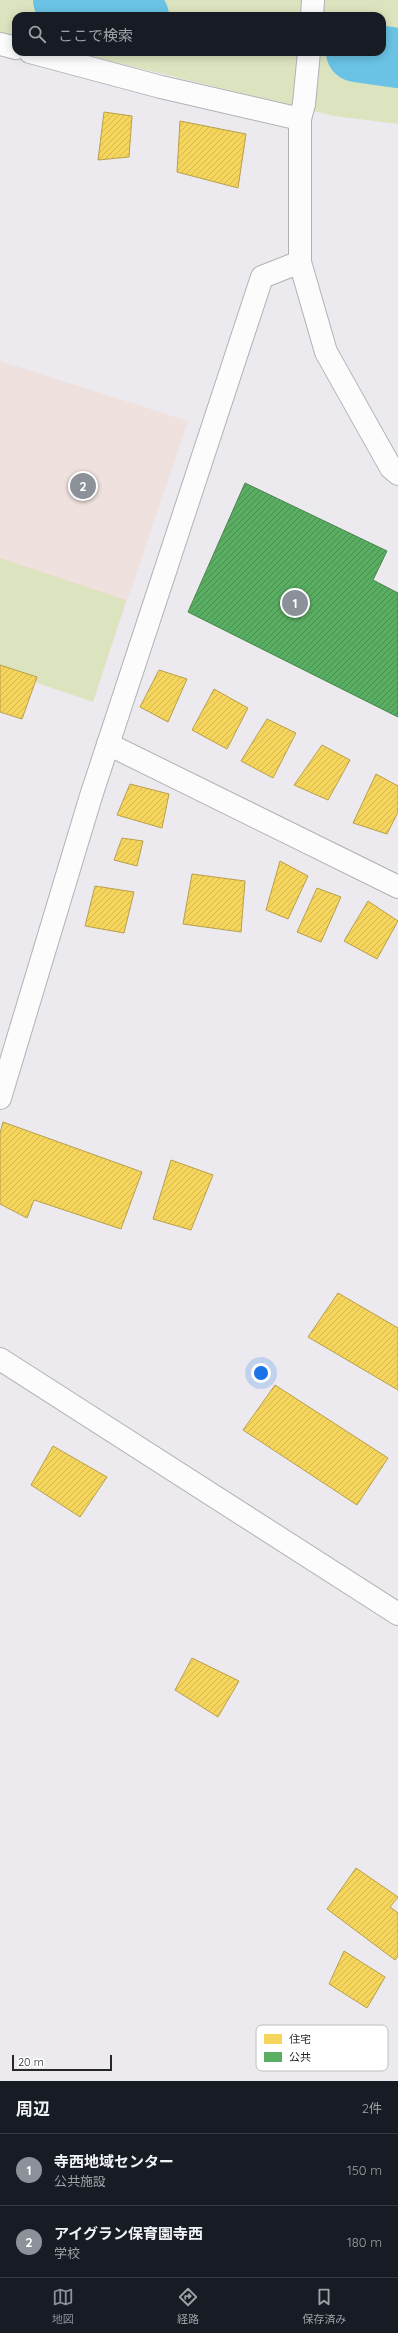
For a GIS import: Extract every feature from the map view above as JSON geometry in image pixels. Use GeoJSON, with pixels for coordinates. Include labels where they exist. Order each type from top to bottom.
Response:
{"type":"FeatureCollection","features":[{"type":"Feature","properties":{"kind":"street"},"geometry":{"type":"LineString","coordinates":[[312,12],[313,0]]}},
{"type":"Feature","properties":{"kind":"street"},"geometry":{"type":"LineString","coordinates":[[0,44],[12,47]]}},
{"type":"Feature","properties":{"kind":"street"},"geometry":{"type":"LineString","coordinates":[[45,56],[160,87],[302,112]]}},
{"type":"Feature","properties":{"kind":"street"},"geometry":{"type":"LineString","coordinates":[[309,56],[302,112],[300,262],[326,352],[391,468],[398,474]]}},
{"type":"Feature","properties":{"kind":"street"},"geometry":{"type":"LineString","coordinates":[[0,1098],[108,744],[262,277],[300,262]]}},
{"type":"Feature","properties":{"kind":"street"},"geometry":{"type":"LineString","coordinates":[[108,744],[398,887]]}},
{"type":"Feature","properties":{"kind":"street"},"geometry":{"type":"LineString","coordinates":[[0,1359],[398,1614]]}},
{"type":"Feature","properties":{"kind":"shaded area"},"geometry":{"type":"Polygon","coordinates":[[[0,361],[188,421],[93,702],[0,670],[0,361]]]}},
{"type":"Feature","properties":{"kind":"green space"},"geometry":{"type":"Polygon","coordinates":[[[0,0],[398,0],[398,124],[334,116],[89,56],[386,56],[386,12],[12,12],[12,36],[0,33],[0,0]]]}},
{"type":"Feature","properties":{"kind":"green space"},"geometry":{"type":"Polygon","coordinates":[[[0,558],[126,600],[93,702],[0,670],[0,558]]]}},
{"type":"Feature","properties":{"kind":"building: 住宅"},"geometry":{"type":"Polygon","coordinates":[[[104,112],[132,116],[129,157],[98,160],[104,112]]]}},
{"type":"Feature","properties":{"kind":"building: 住宅"},"geometry":{"type":"Polygon","coordinates":[[[180,121],[246,134],[238,188],[177,172],[180,121]]]}},
{"type":"Feature","properties":{"kind":"building: 住宅"},"geometry":{"type":"Polygon","coordinates":[[[0,665],[37,677],[22,719],[0,712],[0,665]]]}},
{"type":"Feature","properties":{"kind":"building: 住宅"},"geometry":{"type":"Polygon","coordinates":[[[159,670],[187,679],[168,722],[140,707],[159,670]]]}},
{"type":"Feature","properties":{"kind":"building: 住宅"},"geometry":{"type":"Polygon","coordinates":[[[214,689],[248,708],[227,749],[192,730],[214,689]]]}},
{"type":"Feature","properties":{"kind":"building: 住宅"},"geometry":{"type":"Polygon","coordinates":[[[267,719],[296,733],[273,778],[241,761],[267,719]]]}},
{"type":"Feature","properties":{"kind":"building: 住宅"},"geometry":{"type":"Polygon","coordinates":[[[322,745],[350,760],[328,800],[294,785],[322,745]]]}},
{"type":"Feature","properties":{"kind":"building: 住宅"},"geometry":{"type":"Polygon","coordinates":[[[376,774],[398,786],[398,812],[387,834],[353,823],[376,774]]]}},
{"type":"Feature","properties":{"kind":"building: 住宅"},"geometry":{"type":"Polygon","coordinates":[[[130,784],[169,794],[162,828],[117,815],[130,784]]]}},
{"type":"Feature","properties":{"kind":"building: 住宅"},"geometry":{"type":"Polygon","coordinates":[[[122,838],[143,841],[137,866],[114,860],[122,838]]]}},
{"type":"Feature","properties":{"kind":"building: 住宅"},"geometry":{"type":"Polygon","coordinates":[[[280,861],[308,876],[288,919],[266,910],[280,861]]]}},
{"type":"Feature","properties":{"kind":"building: 住宅"},"geometry":{"type":"Polygon","coordinates":[[[192,874],[245,881],[241,932],[183,924],[192,874]]]}},
{"type":"Feature","properties":{"kind":"building: 住宅"},"geometry":{"type":"Polygon","coordinates":[[[95,886],[134,892],[124,933],[85,926],[95,886]]]}},
{"type":"Feature","properties":{"kind":"building: 住宅"},"geometry":{"type":"Polygon","coordinates":[[[317,888],[341,897],[321,942],[297,932],[317,888]]]}},
{"type":"Feature","properties":{"kind":"building: 住宅"},"geometry":{"type":"Polygon","coordinates":[[[368,901],[398,921],[377,959],[344,941],[368,901]]]}},
{"type":"Feature","properties":{"kind":"building: 住宅"},"geometry":{"type":"Polygon","coordinates":[[[3,1122],[142,1172],[121,1229],[34,1200],[27,1218],[0,1204],[0,1133],[3,1122]]]}},
{"type":"Feature","properties":{"kind":"building: 住宅"},"geometry":{"type":"Polygon","coordinates":[[[171,1160],[213,1175],[191,1230],[153,1219],[171,1160]]]}},
{"type":"Feature","properties":{"kind":"building: 住宅"},"geometry":{"type":"Polygon","coordinates":[[[338,1293],[398,1328],[398,1390],[308,1337],[338,1293]]]}},
{"type":"Feature","properties":{"kind":"building: 住宅"},"geometry":{"type":"Polygon","coordinates":[[[275,1385],[388,1458],[357,1505],[243,1430],[275,1385]]]}},
{"type":"Feature","properties":{"kind":"building: 住宅"},"geometry":{"type":"Polygon","coordinates":[[[53,1446],[107,1477],[80,1517],[31,1485],[53,1446]]]}},
{"type":"Feature","properties":{"kind":"building: 住宅"},"geometry":{"type":"Polygon","coordinates":[[[192,1658],[239,1681],[218,1717],[175,1690],[192,1658]]]}},
{"type":"Feature","properties":{"kind":"building: 住宅"},"geometry":{"type":"Polygon","coordinates":[[[356,1868],[398,1897],[390,1907],[398,1913],[398,1956],[395,1960],[327,1909],[356,1868]]]}},
{"type":"Feature","properties":{"kind":"building: 住宅"},"geometry":{"type":"Polygon","coordinates":[[[344,1951],[385,1977],[367,2008],[329,1984],[344,1951]]]}},
{"type":"Feature","properties":{"kind":"building: 公共"},"geometry":{"type":"Polygon","coordinates":[[[245,483],[387,551],[373,580],[398,593],[398,717],[188,612],[245,483]]]}},
{"type":"Feature","properties":{"kind":"waterway"},"geometry":{"type":"LineString","coordinates":[[63,0],[120,12]]}},
{"type":"Feature","properties":{"kind":"waterway"},"geometry":{"type":"LineString","coordinates":[[384,56],[398,58]]}},
{"type":"Feature","properties":{"kind":"place","name":"アイグラン保育園寺西"},"geometry":{"type":"Point","coordinates":[83,486]}},
{"type":"Feature","properties":{"kind":"place","name":"寺西地域センター"},"geometry":{"type":"Point","coordinates":[295,603]}}]}
